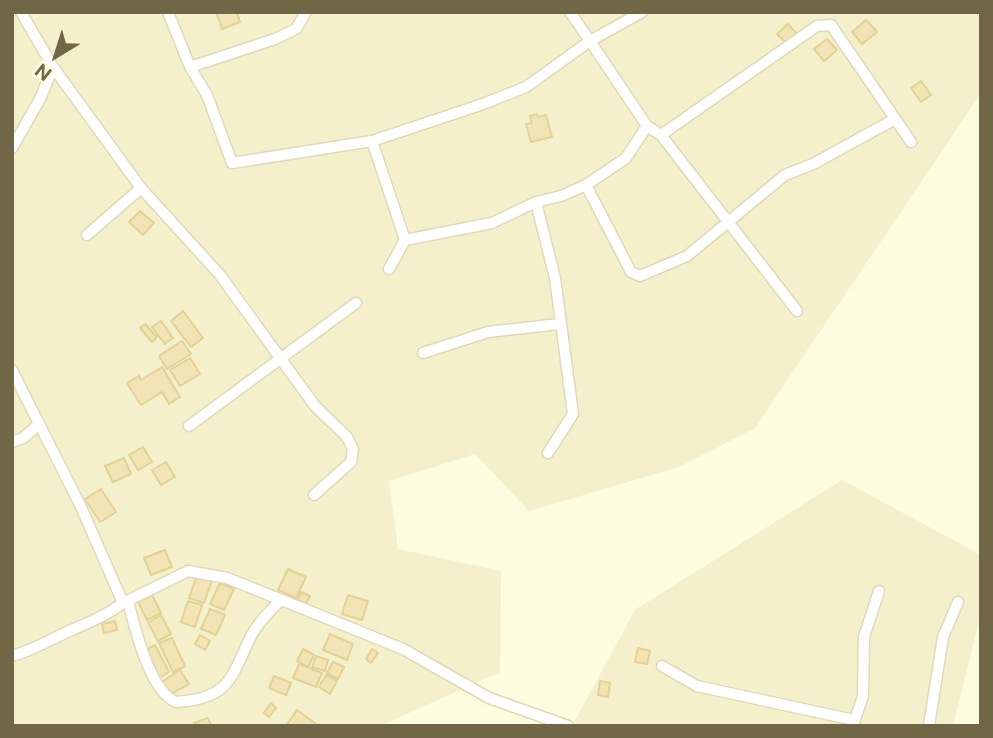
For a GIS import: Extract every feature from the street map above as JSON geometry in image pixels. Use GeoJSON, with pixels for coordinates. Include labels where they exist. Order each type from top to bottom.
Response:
{"type":"FeatureCollection","features":[{"type":"Feature","properties":{"kind":"street"},"geometry":{"type":"LineString","coordinates":[[21,12],[53,67],[141,188],[220,275],[315,406],[347,437],[353,449],[351,462],[314,495]]}},
{"type":"Feature","properties":{"kind":"street"},"geometry":{"type":"LineString","coordinates":[[168,12],[190,67],[207,95],[232,163],[372,141],[526,87],[590,41],[642,12]]}},
{"type":"Feature","properties":{"kind":"street"},"geometry":{"type":"LineString","coordinates":[[190,67],[275,39],[296,29],[306,12]]}},
{"type":"Feature","properties":{"kind":"street"},"geometry":{"type":"LineString","coordinates":[[570,12],[647,126],[661,135],[796,311]]}},
{"type":"Feature","properties":{"kind":"street"},"geometry":{"type":"LineString","coordinates":[[661,135],[825,23],[831,25],[912,142]]}},
{"type":"Feature","properties":{"kind":"street"},"geometry":{"type":"LineString","coordinates":[[12,148],[34,110],[53,67]]}},
{"type":"Feature","properties":{"kind":"street"},"geometry":{"type":"LineString","coordinates":[[586,185],[631,272],[640,276],[687,256],[785,175],[813,164],[895,119]]}},
{"type":"Feature","properties":{"kind":"street"},"geometry":{"type":"LineString","coordinates":[[405,240],[492,223],[536,202],[562,196],[586,185],[626,158],[647,126]]}},
{"type":"Feature","properties":{"kind":"street"},"geometry":{"type":"LineString","coordinates":[[372,141],[405,240],[389,269]]}},
{"type":"Feature","properties":{"kind":"street"},"geometry":{"type":"LineString","coordinates":[[87,235],[141,188]]}},
{"type":"Feature","properties":{"kind":"street"},"geometry":{"type":"LineString","coordinates":[[536,202],[555,278],[573,414],[548,453]]}},
{"type":"Feature","properties":{"kind":"street"},"geometry":{"type":"LineString","coordinates":[[189,426],[356,303]]}},
{"type":"Feature","properties":{"kind":"street"},"geometry":{"type":"LineString","coordinates":[[423,353],[488,332],[559,324]]}},
{"type":"Feature","properties":{"kind":"street"},"geometry":{"type":"LineString","coordinates":[[12,370],[126,602],[142,652],[163,692],[176,702],[217,691],[229,683],[236,674],[250,638],[280,601]]}},
{"type":"Feature","properties":{"kind":"street"},"geometry":{"type":"LineString","coordinates":[[12,442],[23,439],[38,425]]}},
{"type":"Feature","properties":{"kind":"street"},"geometry":{"type":"LineString","coordinates":[[12,656],[35,650],[76,628],[95,622],[126,602],[188,571],[227,578],[404,649],[489,698],[568,726]]}},
{"type":"Feature","properties":{"kind":"street"},"geometry":{"type":"LineString","coordinates":[[662,666],[697,686],[853,723],[863,696],[864,637],[879,591]]}},
{"type":"Feature","properties":{"kind":"street"},"geometry":{"type":"LineString","coordinates":[[929,726],[943,637],[958,602]]}},
{"type":"Feature","properties":{"kind":"shaded area"},"geometry":{"type":"Polygon","coordinates":[[[12,12],[981,12],[981,93],[755,428],[679,467],[529,511],[475,454],[389,481],[398,549],[501,571],[500,672],[380,726],[12,726],[12,12]]]}},
{"type":"Feature","properties":{"kind":"shaded area"},"geometry":{"type":"Polygon","coordinates":[[[842,480],[981,555],[981,613],[953,726],[572,726],[635,610],[842,480]]]}},
{"type":"Feature","properties":{"kind":"building"},"geometry":{"type":"Polygon","coordinates":[[[216,12],[237,13],[240,22],[222,29],[216,12]]]}},
{"type":"Feature","properties":{"kind":"building"},"geometry":{"type":"Polygon","coordinates":[[[866,20],[877,32],[862,44],[852,32],[866,20]]]}},
{"type":"Feature","properties":{"kind":"building"},"geometry":{"type":"Polygon","coordinates":[[[788,24],[796,33],[786,43],[777,34],[788,24]]]}},
{"type":"Feature","properties":{"kind":"building"},"geometry":{"type":"Polygon","coordinates":[[[827,39],[837,50],[824,61],[814,49],[827,39]]]}},
{"type":"Feature","properties":{"kind":"building"},"geometry":{"type":"Polygon","coordinates":[[[921,81],[931,95],[921,102],[911,88],[921,81]]]}},
{"type":"Feature","properties":{"kind":"building"},"geometry":{"type":"Polygon","coordinates":[[[537,114],[538,117],[546,115],[552,137],[531,142],[526,124],[532,123],[530,116],[537,114]]]}},
{"type":"Feature","properties":{"kind":"building"},"geometry":{"type":"Polygon","coordinates":[[[140,211],[154,223],[143,235],[129,222],[140,211]]]}},
{"type":"Feature","properties":{"kind":"building"},"geometry":{"type":"Polygon","coordinates":[[[183,311],[203,338],[191,347],[171,321],[183,311]]]}},
{"type":"Feature","properties":{"kind":"building"},"geometry":{"type":"Polygon","coordinates":[[[161,321],[173,338],[165,344],[152,327],[161,321]]]}},
{"type":"Feature","properties":{"kind":"building"},"geometry":{"type":"Polygon","coordinates":[[[145,324],[157,337],[152,342],[140,328],[145,324]]]}},
{"type":"Feature","properties":{"kind":"building"},"geometry":{"type":"Polygon","coordinates":[[[182,341],[191,354],[167,369],[159,356],[182,341]]]}},
{"type":"Feature","properties":{"kind":"building"},"geometry":{"type":"Polygon","coordinates":[[[190,358],[200,374],[180,386],[170,370],[190,358]]]}},
{"type":"Feature","properties":{"kind":"building"},"geometry":{"type":"Polygon","coordinates":[[[162,367],[180,397],[169,404],[162,392],[141,405],[127,383],[139,376],[141,380],[162,367]]]}},
{"type":"Feature","properties":{"kind":"building"},"geometry":{"type":"Polygon","coordinates":[[[143,447],[152,462],[138,470],[129,455],[143,447]]]}},
{"type":"Feature","properties":{"kind":"building"},"geometry":{"type":"Polygon","coordinates":[[[124,458],[131,474],[113,482],[105,466],[124,458]]]}},
{"type":"Feature","properties":{"kind":"building"},"geometry":{"type":"Polygon","coordinates":[[[166,462],[175,477],[161,485],[152,470],[166,462]]]}},
{"type":"Feature","properties":{"kind":"building"},"geometry":{"type":"Polygon","coordinates":[[[101,489],[116,512],[100,522],[85,499],[101,489]]]}},
{"type":"Feature","properties":{"kind":"building"},"geometry":{"type":"Polygon","coordinates":[[[165,550],[172,567],[151,575],[144,558],[165,550]]]}},
{"type":"Feature","properties":{"kind":"building"},"geometry":{"type":"Polygon","coordinates":[[[288,569],[306,577],[296,598],[278,590],[288,569]]]}},
{"type":"Feature","properties":{"kind":"building"},"geometry":{"type":"Polygon","coordinates":[[[197,575],[212,580],[204,603],[189,598],[197,575]]]}},
{"type":"Feature","properties":{"kind":"building"},"geometry":{"type":"Polygon","coordinates":[[[220,583],[234,589],[224,610],[210,604],[220,583]]]}},
{"type":"Feature","properties":{"kind":"building"},"geometry":{"type":"Polygon","coordinates":[[[301,592],[310,596],[306,604],[297,600],[301,592]]]}},
{"type":"Feature","properties":{"kind":"building"},"geometry":{"type":"Polygon","coordinates":[[[152,595],[161,613],[147,620],[138,602],[152,595]]]}},
{"type":"Feature","properties":{"kind":"building"},"geometry":{"type":"Polygon","coordinates":[[[348,595],[368,601],[362,620],[342,614],[348,595]]]}},
{"type":"Feature","properties":{"kind":"building"},"geometry":{"type":"Polygon","coordinates":[[[188,601],[202,605],[195,627],[181,622],[188,601]]]}},
{"type":"Feature","properties":{"kind":"building"},"geometry":{"type":"Polygon","coordinates":[[[210,609],[225,615],[216,635],[201,629],[210,609]]]}},
{"type":"Feature","properties":{"kind":"building"},"geometry":{"type":"Polygon","coordinates":[[[161,615],[171,634],[158,641],[148,623],[161,615]]]}},
{"type":"Feature","properties":{"kind":"building"},"geometry":{"type":"Polygon","coordinates":[[[115,621],[117,630],[104,633],[102,624],[115,621]]]}},
{"type":"Feature","properties":{"kind":"building"},"geometry":{"type":"Polygon","coordinates":[[[330,634],[353,644],[347,660],[323,650],[330,634]]]}},
{"type":"Feature","properties":{"kind":"building"},"geometry":{"type":"Polygon","coordinates":[[[200,635],[210,641],[205,650],[195,644],[200,635]]]}},
{"type":"Feature","properties":{"kind":"building"},"geometry":{"type":"Polygon","coordinates":[[[172,638],[185,666],[173,672],[159,643],[172,638]]]}},
{"type":"Feature","properties":{"kind":"building"},"geometry":{"type":"Polygon","coordinates":[[[155,645],[169,672],[157,679],[143,651],[155,645]]]}},
{"type":"Feature","properties":{"kind":"building"},"geometry":{"type":"Polygon","coordinates":[[[638,648],[650,651],[647,664],[635,662],[638,648]]]}},
{"type":"Feature","properties":{"kind":"building"},"geometry":{"type":"Polygon","coordinates":[[[303,649],[314,655],[308,667],[297,661],[303,649]]]}},
{"type":"Feature","properties":{"kind":"building"},"geometry":{"type":"Polygon","coordinates":[[[372,649],[378,653],[371,663],[366,659],[372,649]]]}},
{"type":"Feature","properties":{"kind":"building"},"geometry":{"type":"Polygon","coordinates":[[[316,656],[328,660],[325,671],[312,667],[316,656]]]}},
{"type":"Feature","properties":{"kind":"building"},"geometry":{"type":"Polygon","coordinates":[[[333,662],[344,667],[338,679],[327,673],[333,662]]]}},
{"type":"Feature","properties":{"kind":"building"},"geometry":{"type":"Polygon","coordinates":[[[299,664],[322,673],[316,687],[293,678],[299,664]]]}},
{"type":"Feature","properties":{"kind":"building"},"geometry":{"type":"Polygon","coordinates":[[[180,670],[189,684],[168,696],[160,683],[180,670]]]}},
{"type":"Feature","properties":{"kind":"building"},"geometry":{"type":"Polygon","coordinates":[[[326,675],[337,681],[330,694],[319,687],[326,675]]]}},
{"type":"Feature","properties":{"kind":"building"},"geometry":{"type":"Polygon","coordinates":[[[274,676],[291,683],[286,695],[269,688],[274,676]]]}},
{"type":"Feature","properties":{"kind":"building"},"geometry":{"type":"Polygon","coordinates":[[[600,681],[610,683],[608,697],[598,695],[600,681]]]}},
{"type":"Feature","properties":{"kind":"building"},"geometry":{"type":"Polygon","coordinates":[[[271,703],[276,708],[269,717],[264,713],[271,703]]]}},
{"type":"Feature","properties":{"kind":"building"},"geometry":{"type":"Polygon","coordinates":[[[297,710],[316,724],[315,726],[286,726],[297,710]]]}},
{"type":"Feature","properties":{"kind":"building"},"geometry":{"type":"Polygon","coordinates":[[[208,718],[211,726],[195,726],[194,723],[208,718]]]}}]}
